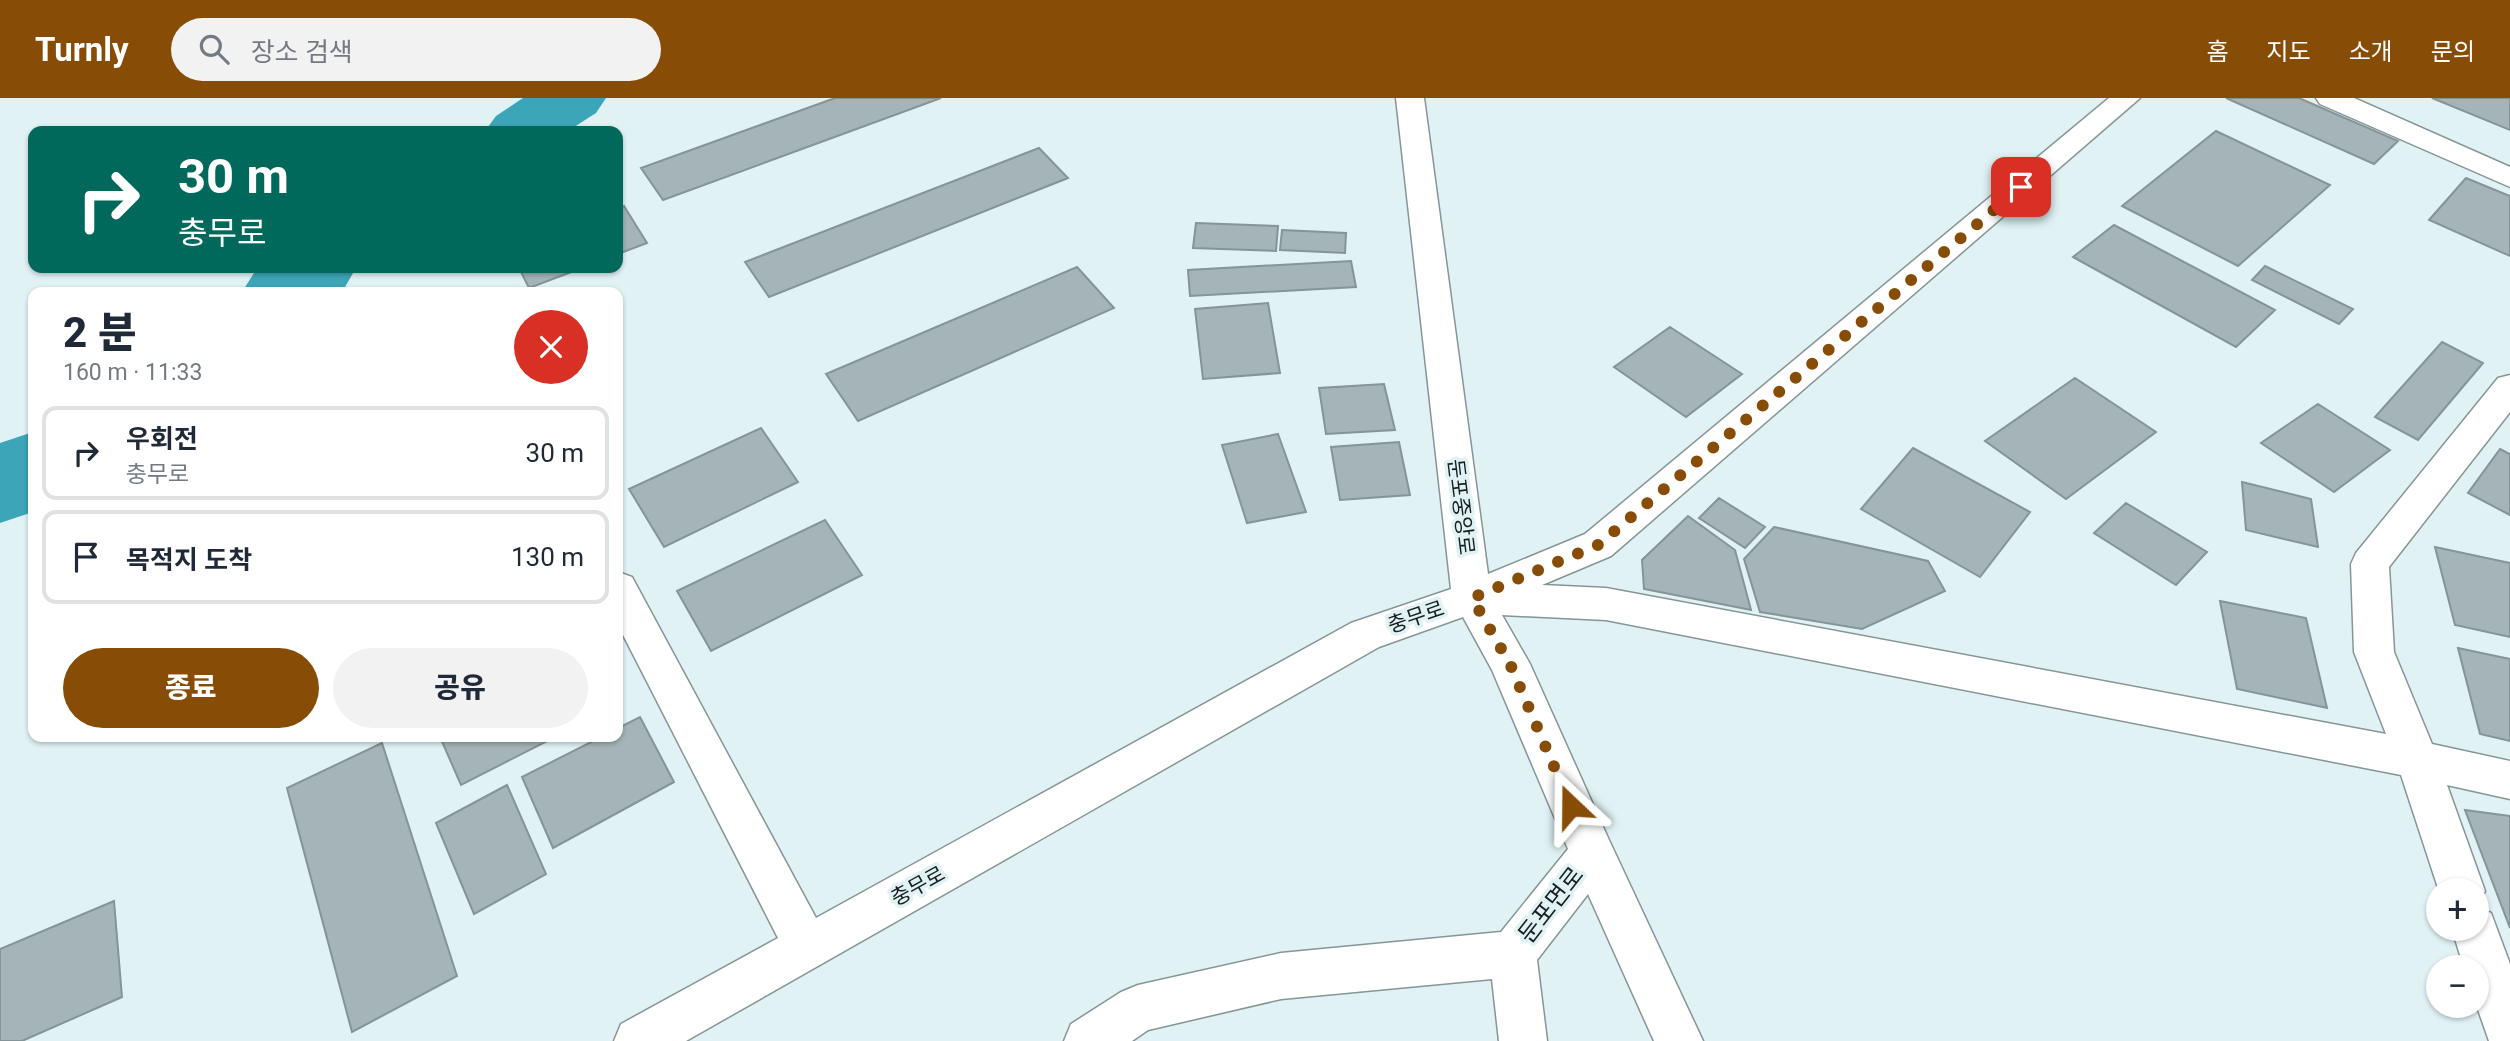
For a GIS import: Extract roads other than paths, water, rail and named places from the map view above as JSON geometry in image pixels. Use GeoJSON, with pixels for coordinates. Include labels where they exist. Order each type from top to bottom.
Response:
{"type":"FeatureCollection","features":[{"type":"Feature","properties":{"kind":"street","name":"둔포중앙로"},"geometry":{"type":"LineString","coordinates":[[1410,98],[1472,598],[1510,664],[1592,853],[1679,1041]]}},
{"type":"Feature","properties":{"kind":"street","name":"충무로"},"geometry":{"type":"LineString","coordinates":[[638,1041],[1365,635],[1472,598],[1598,545],[2126,98]]}},
{"type":"Feature","properties":{"kind":"street"},"geometry":{"type":"LineString","coordinates":[[2330,98],[2510,178]]}},
{"type":"Feature","properties":{"kind":"street"},"geometry":{"type":"LineString","coordinates":[[2458,878],[2417,759],[2374,652],[2370,564],[2510,387]]}},
{"type":"Feature","properties":{"kind":"street"},"geometry":{"type":"LineString","coordinates":[[623,597],[807,947]]}},
{"type":"Feature","properties":{"kind":"street"},"geometry":{"type":"LineString","coordinates":[[1472,598],[1606,604],[2417,759],[2510,780]]}},
{"type":"Feature","properties":{"kind":"street","name":"둔포면로"},"geometry":{"type":"LineString","coordinates":[[1523,1041],[1513,954],[1592,853]]}},
{"type":"Feature","properties":{"kind":"street"},"geometry":{"type":"LineString","coordinates":[[2479,941],[2510,1034]]}},
{"type":"Feature","properties":{"kind":"street"},"geometry":{"type":"LineString","coordinates":[[1088,1041],[1138,1009],[1281,976],[1513,954]]}},
{"type":"Feature","properties":{"kind":"waterway"},"geometry":{"type":"LineString","coordinates":[[529,126],[571,98]]}},
{"type":"Feature","properties":{"kind":"waterway"},"geometry":{"type":"LineString","coordinates":[[289,287],[310,273]]}},
{"type":"Feature","properties":{"kind":"waterway"},"geometry":{"type":"LineString","coordinates":[[0,489],[28,469]]}}]}
